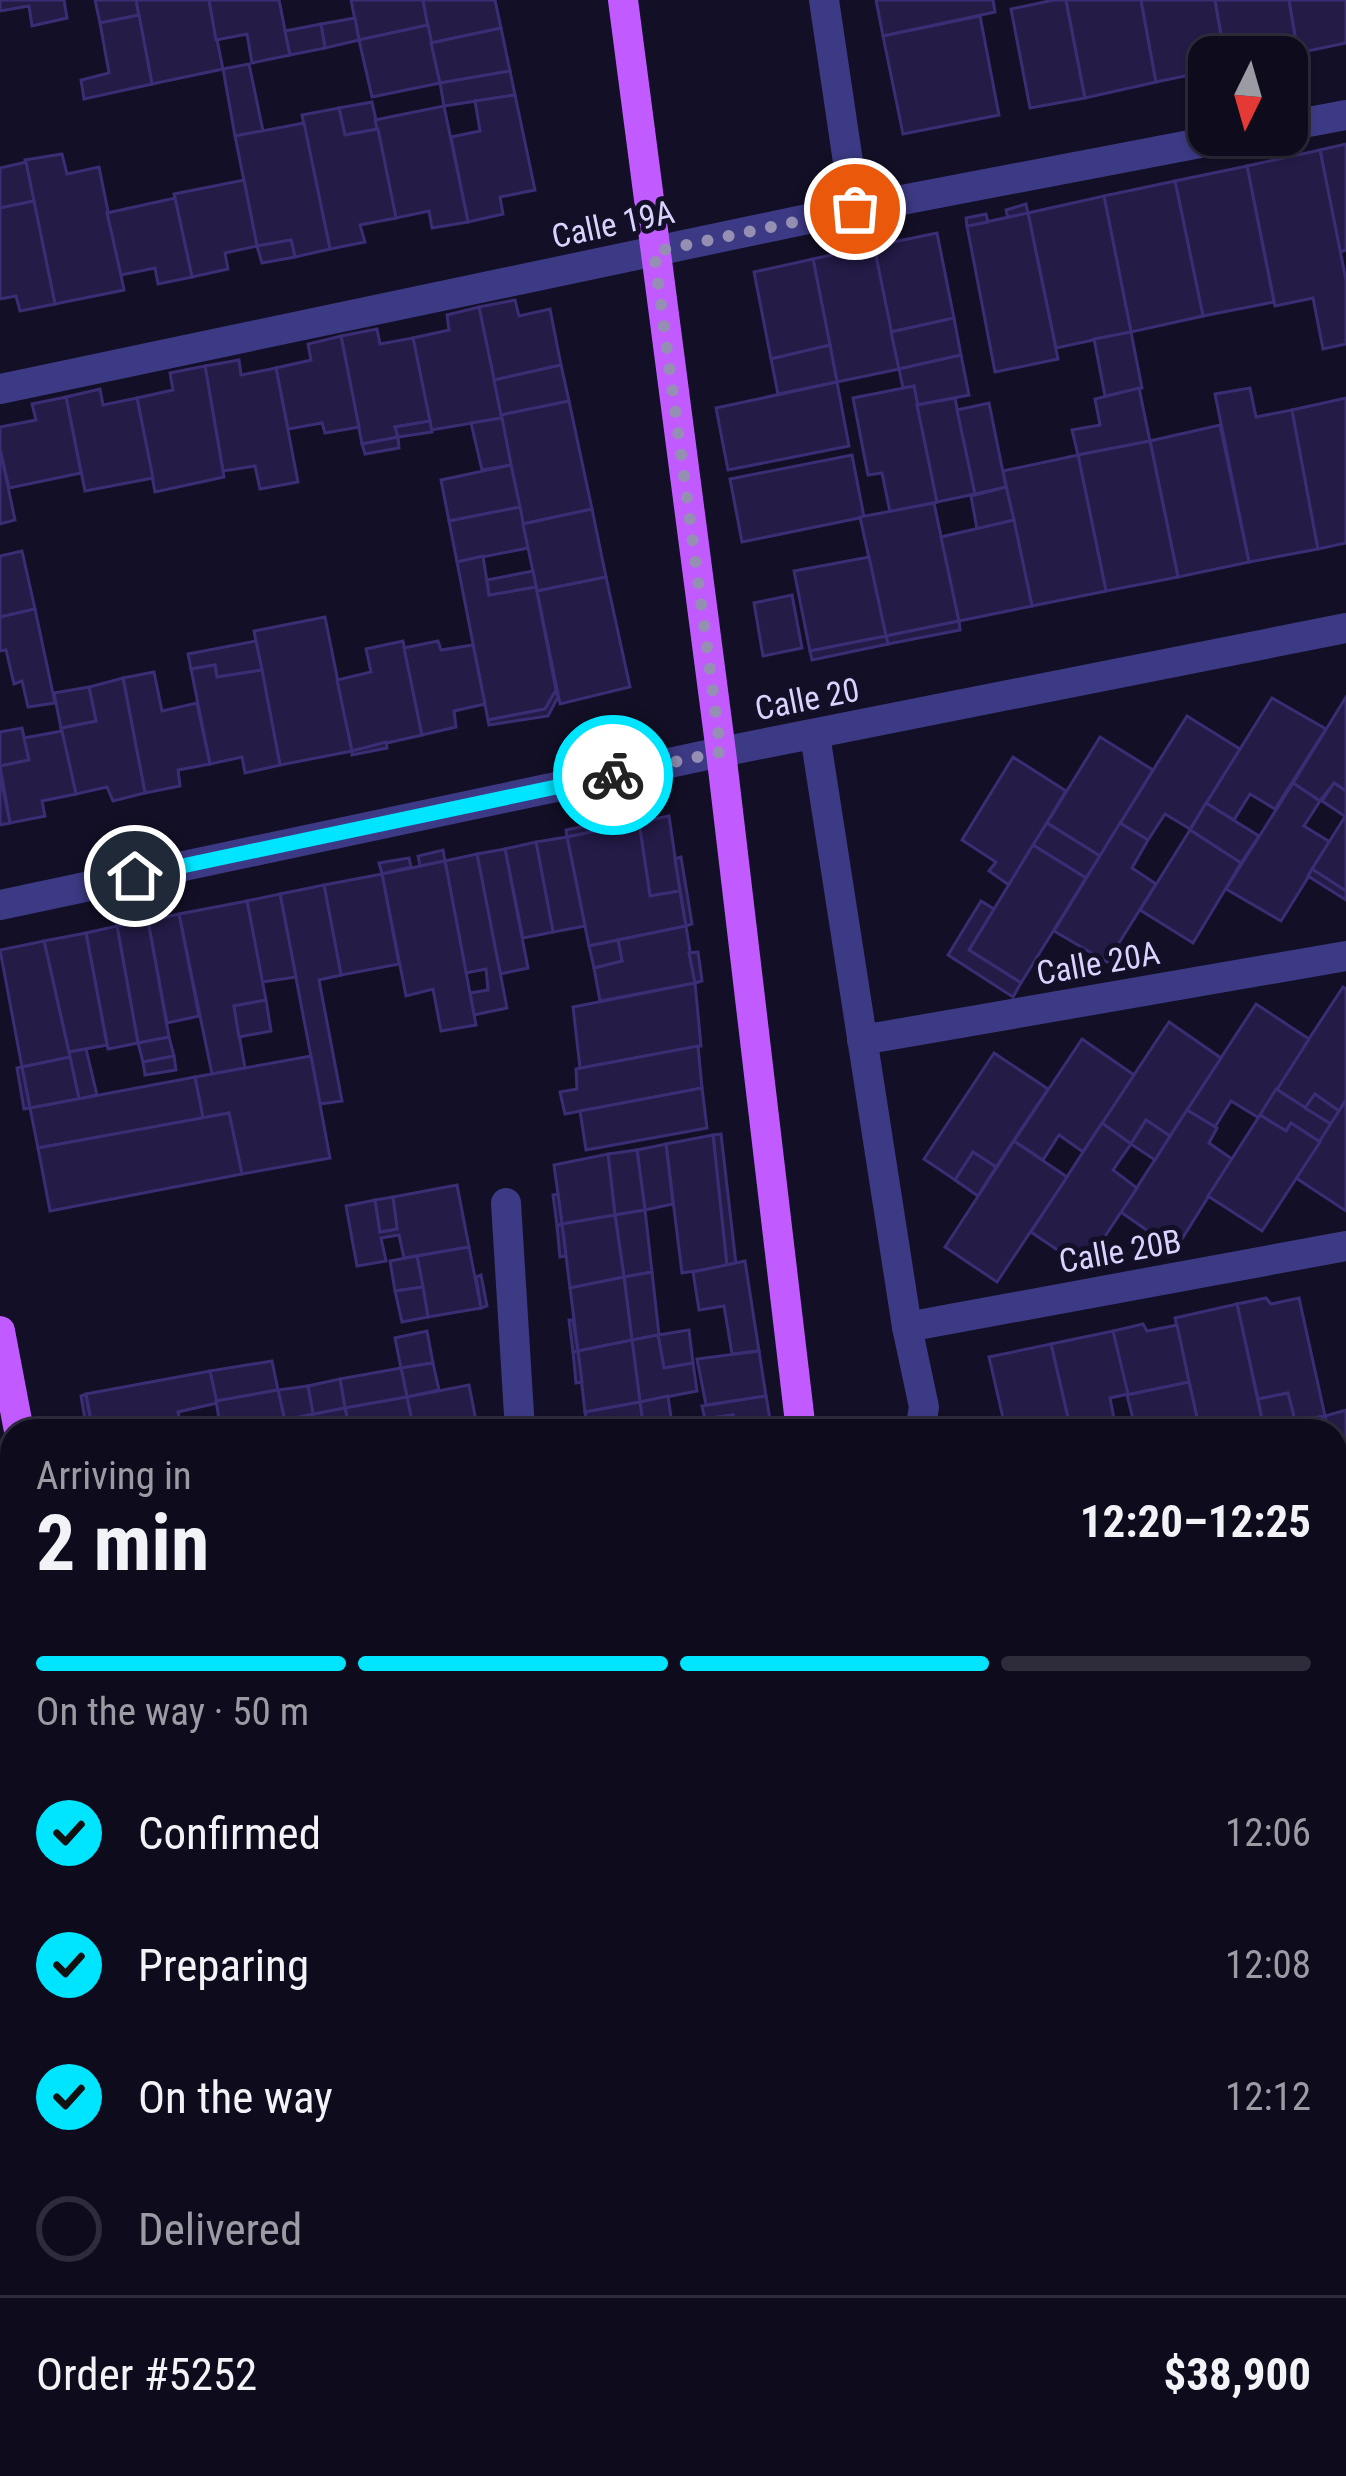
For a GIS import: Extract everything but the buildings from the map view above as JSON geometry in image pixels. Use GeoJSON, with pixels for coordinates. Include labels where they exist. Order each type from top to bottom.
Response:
{"type":"FeatureCollection","features":[{"type":"Feature","properties":{"kind":"main road"},"geometry":{"type":"LineString","coordinates":[[623,0],[721,752],[800,1419]]}},
{"type":"Feature","properties":{"kind":"main road"},"geometry":{"type":"LineString","coordinates":[[0,1331],[17,1419]]}},
{"type":"Feature","properties":{"kind":"street"},"geometry":{"type":"LineString","coordinates":[[824,0],[855,209]]}},
{"type":"Feature","properties":{"kind":"street"},"geometry":{"type":"LineString","coordinates":[[1308,123],[1346,115]]}},
{"type":"Feature","properties":{"kind":"street","name":"Calle 19A"},"geometry":{"type":"LineString","coordinates":[[0,389],[855,209],[1188,145]]}},
{"type":"Feature","properties":{"kind":"street","name":"Calle 20"},"geometry":{"type":"LineString","coordinates":[[0,905],[721,752],[1346,628]]}},
{"type":"Feature","properties":{"kind":"street"},"geometry":{"type":"LineString","coordinates":[[814,735],[924,1419]]}},
{"type":"Feature","properties":{"kind":"street","name":"Calle 20A"},"geometry":{"type":"LineString","coordinates":[[862,1040],[1346,956]]}},
{"type":"Feature","properties":{"kind":"street"},"geometry":{"type":"LineString","coordinates":[[506,1203],[519,1419]]}},
{"type":"Feature","properties":{"kind":"street","name":"Calle 20B"},"geometry":{"type":"LineString","coordinates":[[907,1327],[1346,1246]]}},
{"type":"Feature","properties":{"kind":"way so far"},"geometry":{"type":"LineString","coordinates":[[613,775],[721,752],[654,252],[855,209]]}},
{"type":"Feature","properties":{"kind":"route"},"geometry":{"type":"LineString","coordinates":[[135,876],[613,775]]}}]}
